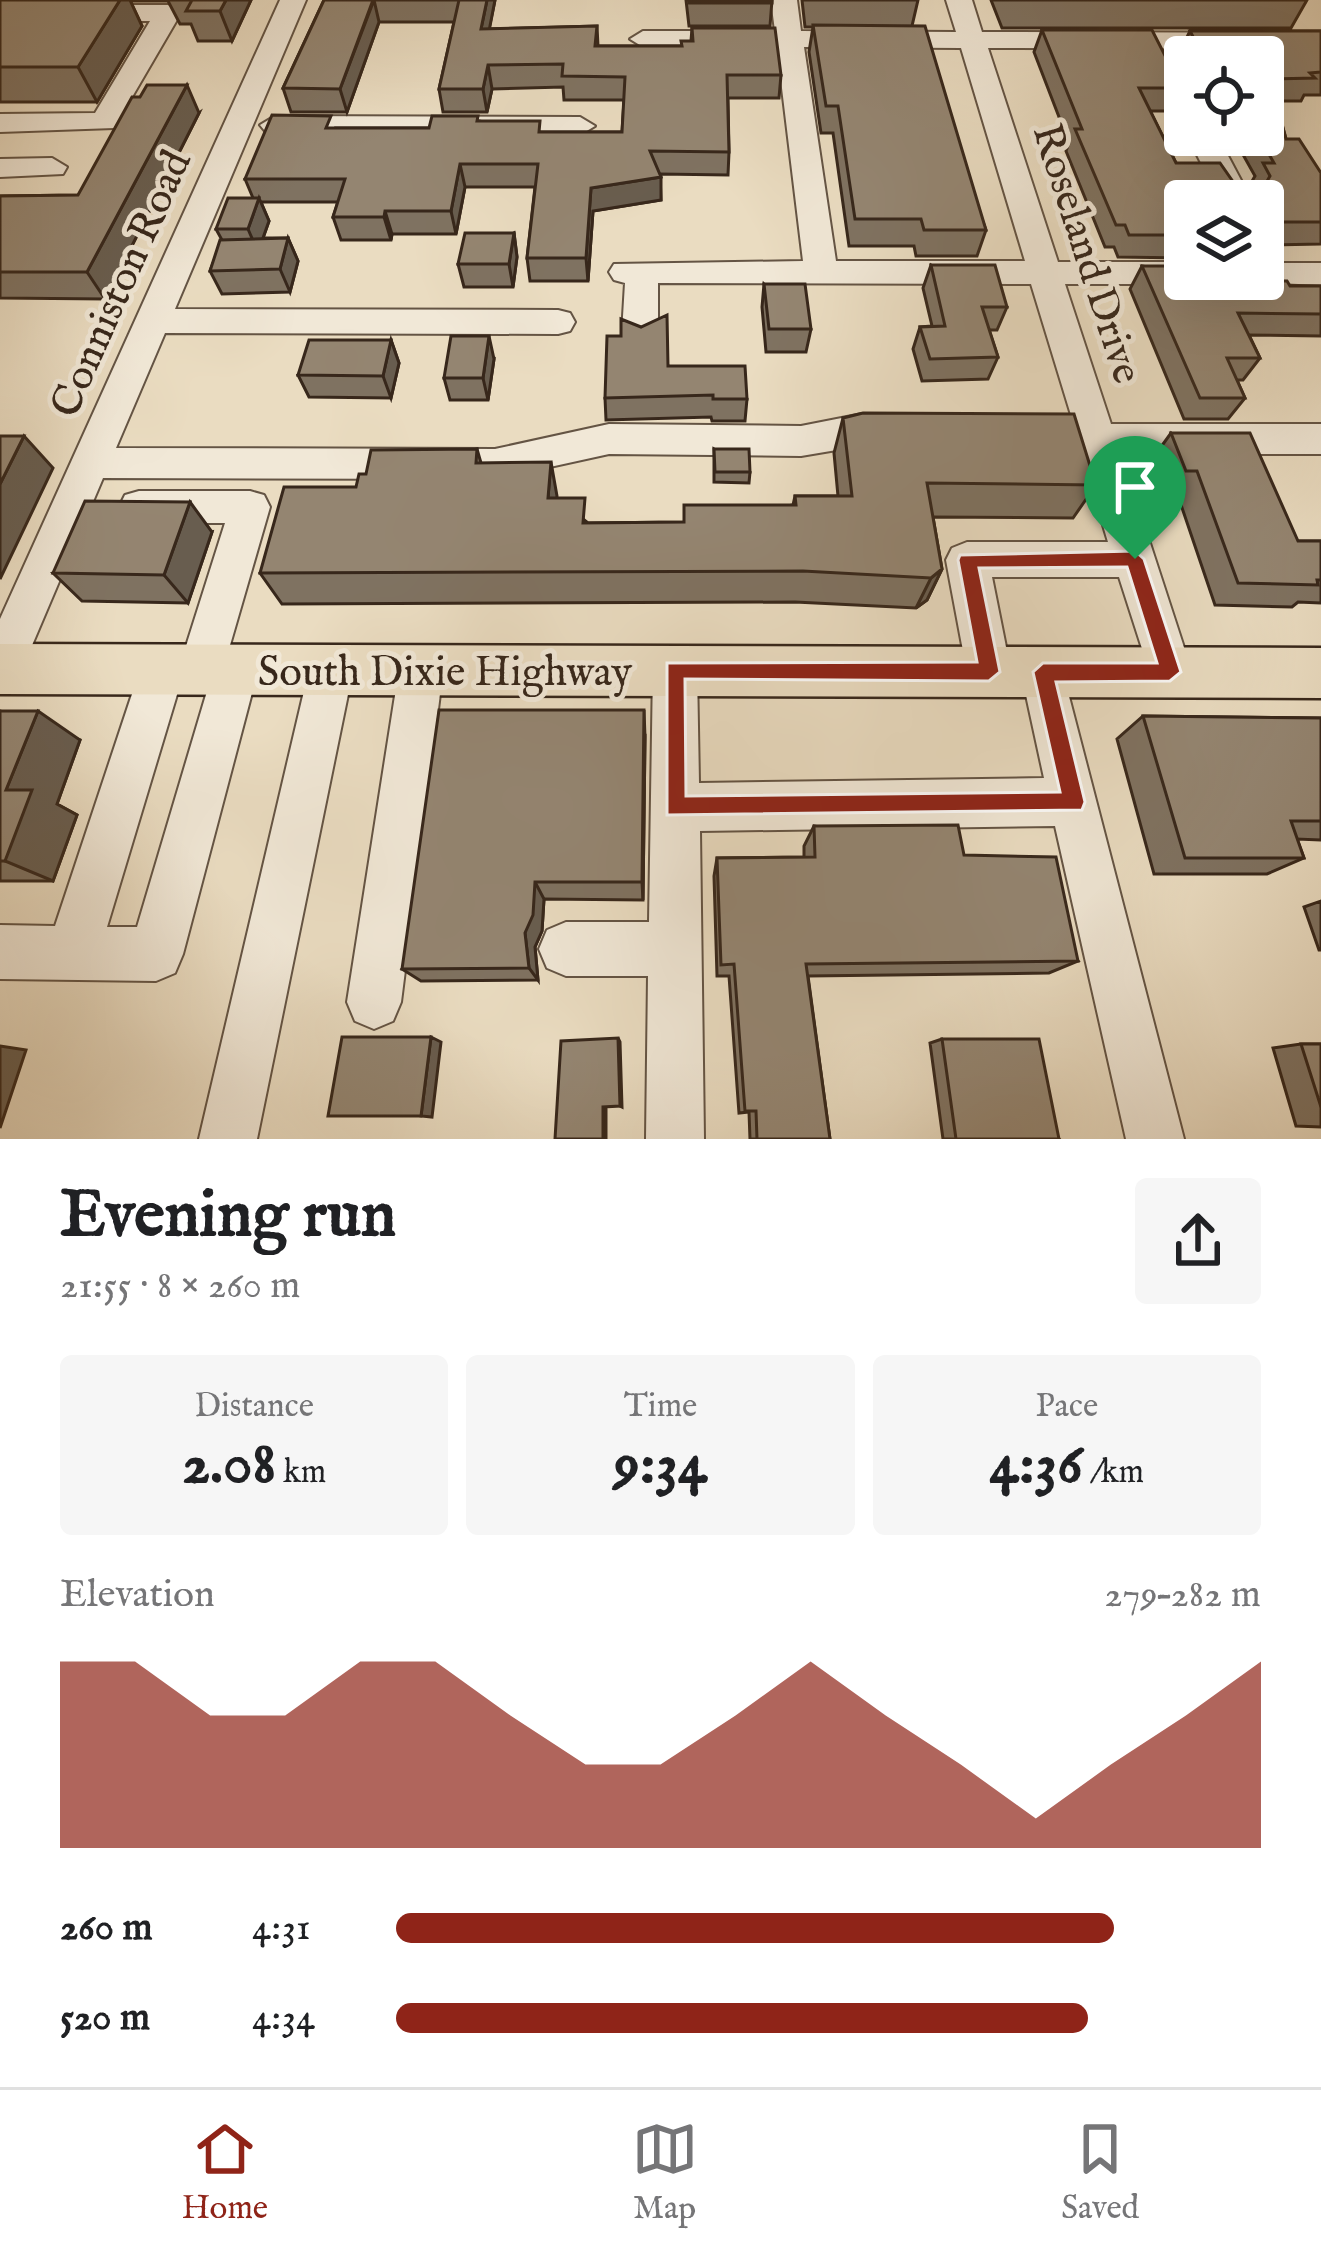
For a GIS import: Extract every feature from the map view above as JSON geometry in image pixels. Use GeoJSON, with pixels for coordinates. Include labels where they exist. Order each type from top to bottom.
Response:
{"type":"FeatureCollection","features":[{"type":"Feature","properties":{"kind":"main road","name":"South Dixie Highway"},"geometry":{"type":"LineString","coordinates":[[0,669],[1321,673]]}},
{"type":"Feature","properties":{"kind":"street","name":"Conniston Road"},"geometry":{"type":"LineString","coordinates":[[0,669],[293,0]]}},
{"type":"Feature","properties":{"kind":"street"},"geometry":{"type":"LineString","coordinates":[[784,0],[821,272]]}},
{"type":"Feature","properties":{"kind":"street","name":"Roseland Drive"},"geometry":{"type":"LineString","coordinates":[[958,0],[1170,672]]}},
{"type":"Feature","properties":{"kind":"street"},"geometry":{"type":"LineString","coordinates":[[0,123],[104,122],[168,14],[1,6]]}},
{"type":"Feature","properties":{"kind":"street"},"geometry":{"type":"LineString","coordinates":[[643,39],[1321,40]]}},
{"type":"Feature","properties":{"kind":"street"},"geometry":{"type":"LineString","coordinates":[[1154,40],[1164,61]]}},
{"type":"Feature","properties":{"kind":"street"},"geometry":{"type":"LineString","coordinates":[[238,125],[580,126]]}},
{"type":"Feature","properties":{"kind":"street"},"geometry":{"type":"LineString","coordinates":[[0,168],[52,167]]}},
{"type":"Feature","properties":{"kind":"street"},"geometry":{"type":"LineString","coordinates":[[1284,269],[1321,274]]}},
{"type":"Feature","properties":{"kind":"street"},"geometry":{"type":"LineString","coordinates":[[640,333],[634,272],[1164,273]]}},
{"type":"Feature","properties":{"kind":"street"},"geometry":{"type":"LineString","coordinates":[[151,321],[558,322]]}},
{"type":"Feature","properties":{"kind":"street"},"geometry":{"type":"LineString","coordinates":[[90,463],[452,466],[495,464],[609,439],[801,441],[862,428],[927,429]]}},
{"type":"Feature","properties":{"kind":"street"},"geometry":{"type":"LineString","coordinates":[[992,429],[1321,440]]}},
{"type":"Feature","properties":{"kind":"street"},"geometry":{"type":"LineString","coordinates":[[70,508],[250,507],[200,670],[73,953]]}},
{"type":"Feature","properties":{"kind":"street"},"geometry":{"type":"LineString","coordinates":[[989,672],[967,560],[1135,559]]}},
{"type":"Feature","properties":{"kind":"street"},"geometry":{"type":"LineString","coordinates":[[0,952],[156,954],[200,670]]}},
{"type":"Feature","properties":{"kind":"street"},"geometry":{"type":"LineString","coordinates":[[228,1139],[332,670]]}},
{"type":"Feature","properties":{"kind":"street"},"geometry":{"type":"LineString","coordinates":[[374,1002],[422,670]]}},
{"type":"Feature","properties":{"kind":"street"},"geometry":{"type":"LineString","coordinates":[[674,670],[675,1139]]}},
{"type":"Feature","properties":{"kind":"street"},"geometry":{"type":"LineString","coordinates":[[1043,672],[1155,1139]]}},
{"type":"Feature","properties":{"kind":"street"},"geometry":{"type":"LineString","coordinates":[[675,807],[1074,802]]}},
{"type":"Feature","properties":{"kind":"street"},"geometry":{"type":"LineString","coordinates":[[566,949],[675,950]]}},
{"type":"Feature","properties":{"kind":"building"},"geometry":{"type":"Polygon","coordinates":[[[0,0],[120,0],[78,67],[0,67],[0,0]]]}},
{"type":"Feature","properties":{"kind":"building"},"geometry":{"type":"Polygon","coordinates":[[[192,0],[226,0],[220,11],[186,11],[192,0]]]}},
{"type":"Feature","properties":{"kind":"building"},"geometry":{"type":"Polygon","coordinates":[[[324,0],[373,0],[340,89],[283,88],[324,0]]]}},
{"type":"Feature","properties":{"kind":"building"},"geometry":{"type":"Polygon","coordinates":[[[459,0],[487,0],[481,29],[597,26],[595,46],[682,46],[681,41],[693,41],[692,28],[775,28],[781,75],[727,75],[729,152],[650,151],[661,177],[591,188],[586,258],[527,258],[538,164],[460,164],[451,211],[385,211],[384,217],[333,217],[345,179],[245,179],[272,115],[331,116],[326,128],[429,128],[432,116],[478,116],[477,121],[540,121],[539,132],[622,132],[625,77],[562,76],[563,64],[488,65],[483,89],[439,89],[459,0]]]}},
{"type":"Feature","properties":{"kind":"building"},"geometry":{"type":"Polygon","coordinates":[[[772,0],[772,3],[689,3],[772,0]]]}},
{"type":"Feature","properties":{"kind":"building"},"geometry":{"type":"Polygon","coordinates":[[[813,25],[925,26],[986,230],[924,230],[921,219],[855,219],[838,106],[826,106],[813,25]]]}},
{"type":"Feature","properties":{"kind":"building"},"geometry":{"type":"Polygon","coordinates":[[[1042,30],[1152,30],[1164,54],[1164,88],[1139,88],[1164,139],[1164,156],[1173,156],[1176,163],[1220,163],[1232,180],[1164,180],[1164,235],[1129,235],[1125,225],[1116,225],[1075,129],[1082,129],[1042,30]]]}},
{"type":"Feature","properties":{"kind":"building"},"geometry":{"type":"Polygon","coordinates":[[[1190,31],[1321,31],[1321,72],[1310,73],[1315,78],[1284,79],[1284,36],[1193,36],[1190,31]]]}},
{"type":"Feature","properties":{"kind":"building"},"geometry":{"type":"Polygon","coordinates":[[[147,85],[187,85],[87,272],[0,272],[0,196],[78,195],[132,97],[140,97],[147,85]]]}},
{"type":"Feature","properties":{"kind":"building"},"geometry":{"type":"Polygon","coordinates":[[[1284,132],[1286,139],[1299,139],[1321,173],[1321,222],[1284,222],[1284,180],[1268,180],[1263,163],[1274,163],[1270,156],[1284,156],[1284,132]]]}},
{"type":"Feature","properties":{"kind":"building"},"geometry":{"type":"Polygon","coordinates":[[[228,198],[259,198],[248,229],[216,229],[228,198]]]}},
{"type":"Feature","properties":{"kind":"building"},"geometry":{"type":"Polygon","coordinates":[[[465,233],[514,233],[509,264],[458,264],[465,233]]]}},
{"type":"Feature","properties":{"kind":"building"},"geometry":{"type":"Polygon","coordinates":[[[288,238],[280,269],[210,271],[220,240],[288,238]]]}},
{"type":"Feature","properties":{"kind":"building"},"geometry":{"type":"Polygon","coordinates":[[[931,265],[995,265],[1007,307],[982,307],[998,357],[930,359],[920,327],[945,326],[931,265]]]}},
{"type":"Feature","properties":{"kind":"building"},"geometry":{"type":"Polygon","coordinates":[[[1142,266],[1164,266],[1164,300],[1284,300],[1284,281],[1290,286],[1321,286],[1321,314],[1238,313],[1260,358],[1227,358],[1245,398],[1200,398],[1142,266]]]}},
{"type":"Feature","properties":{"kind":"building"},"geometry":{"type":"Polygon","coordinates":[[[764,284],[805,284],[811,329],[769,329],[764,284]]]}},
{"type":"Feature","properties":{"kind":"building"},"geometry":{"type":"Polygon","coordinates":[[[667,315],[668,366],[745,366],[747,399],[713,399],[713,395],[605,398],[607,336],[621,336],[621,319],[641,327],[667,315]]]}},
{"type":"Feature","properties":{"kind":"building"},"geometry":{"type":"Polygon","coordinates":[[[451,336],[489,336],[483,378],[444,378],[451,336]]]}},
{"type":"Feature","properties":{"kind":"building"},"geometry":{"type":"Polygon","coordinates":[[[309,340],[391,340],[383,376],[298,375],[309,340]]]}},
{"type":"Feature","properties":{"kind":"building"},"geometry":{"type":"Polygon","coordinates":[[[863,413],[1074,414],[1096,485],[927,483],[942,569],[931,578],[803,571],[260,573],[284,487],[356,487],[359,474],[366,474],[371,450],[477,449],[476,463],[551,462],[548,498],[585,498],[583,523],[684,522],[684,505],[796,505],[795,496],[852,496],[843,418],[863,413]]]}},
{"type":"Feature","properties":{"kind":"building"},"geometry":{"type":"Polygon","coordinates":[[[1171,433],[1250,433],[1298,541],[1321,541],[1318,585],[1238,583],[1197,471],[1186,471],[1171,433]]]}},
{"type":"Feature","properties":{"kind":"building"},"geometry":{"type":"Polygon","coordinates":[[[0,436],[24,436],[0,484],[0,436]]]}},
{"type":"Feature","properties":{"kind":"building"},"geometry":{"type":"Polygon","coordinates":[[[714,449],[749,449],[750,472],[715,472],[714,449]]]}},
{"type":"Feature","properties":{"kind":"building"},"geometry":{"type":"Polygon","coordinates":[[[85,501],[190,502],[164,575],[53,573],[85,501]]]}},
{"type":"Feature","properties":{"kind":"building"},"geometry":{"type":"Polygon","coordinates":[[[439,710],[644,710],[642,882],[535,882],[533,915],[525,933],[529,968],[402,969],[439,710]]]}},
{"type":"Feature","properties":{"kind":"building"},"geometry":{"type":"Polygon","coordinates":[[[0,711],[38,711],[6,790],[32,790],[5,861],[0,861],[0,711]]]}},
{"type":"Feature","properties":{"kind":"building"},"geometry":{"type":"Polygon","coordinates":[[[1143,716],[1321,718],[1321,821],[1291,821],[1304,858],[1185,858],[1143,716]]]}},
{"type":"Feature","properties":{"kind":"building"},"geometry":{"type":"Polygon","coordinates":[[[958,825],[964,855],[1056,857],[1078,961],[806,964],[830,1139],[757,1139],[756,1111],[745,1111],[734,964],[721,965],[717,858],[815,857],[814,826],[958,825]]]}},
{"type":"Feature","properties":{"kind":"building"},"geometry":{"type":"Polygon","coordinates":[[[342,1037],[431,1037],[421,1116],[328,1116],[342,1037]]]}},
{"type":"Feature","properties":{"kind":"building"},"geometry":{"type":"Polygon","coordinates":[[[618,1038],[620,1106],[603,1107],[603,1139],[555,1139],[561,1041],[618,1038]]]}},
{"type":"Feature","properties":{"kind":"building"},"geometry":{"type":"Polygon","coordinates":[[[942,1039],[1039,1039],[1059,1139],[956,1139],[942,1039]]]}},
{"type":"Feature","properties":{"kind":"building"},"geometry":{"type":"Polygon","coordinates":[[[1301,1044],[1321,1044],[1321,1107],[1301,1044]]]}},
{"type":"Feature","properties":{"kind":"route"},"geometry":{"type":"LineString","coordinates":[[1135,559],[1170,672],[1043,672],[1074,802],[675,807],[674,670],[989,672],[967,560],[1135,559]]}}]}
